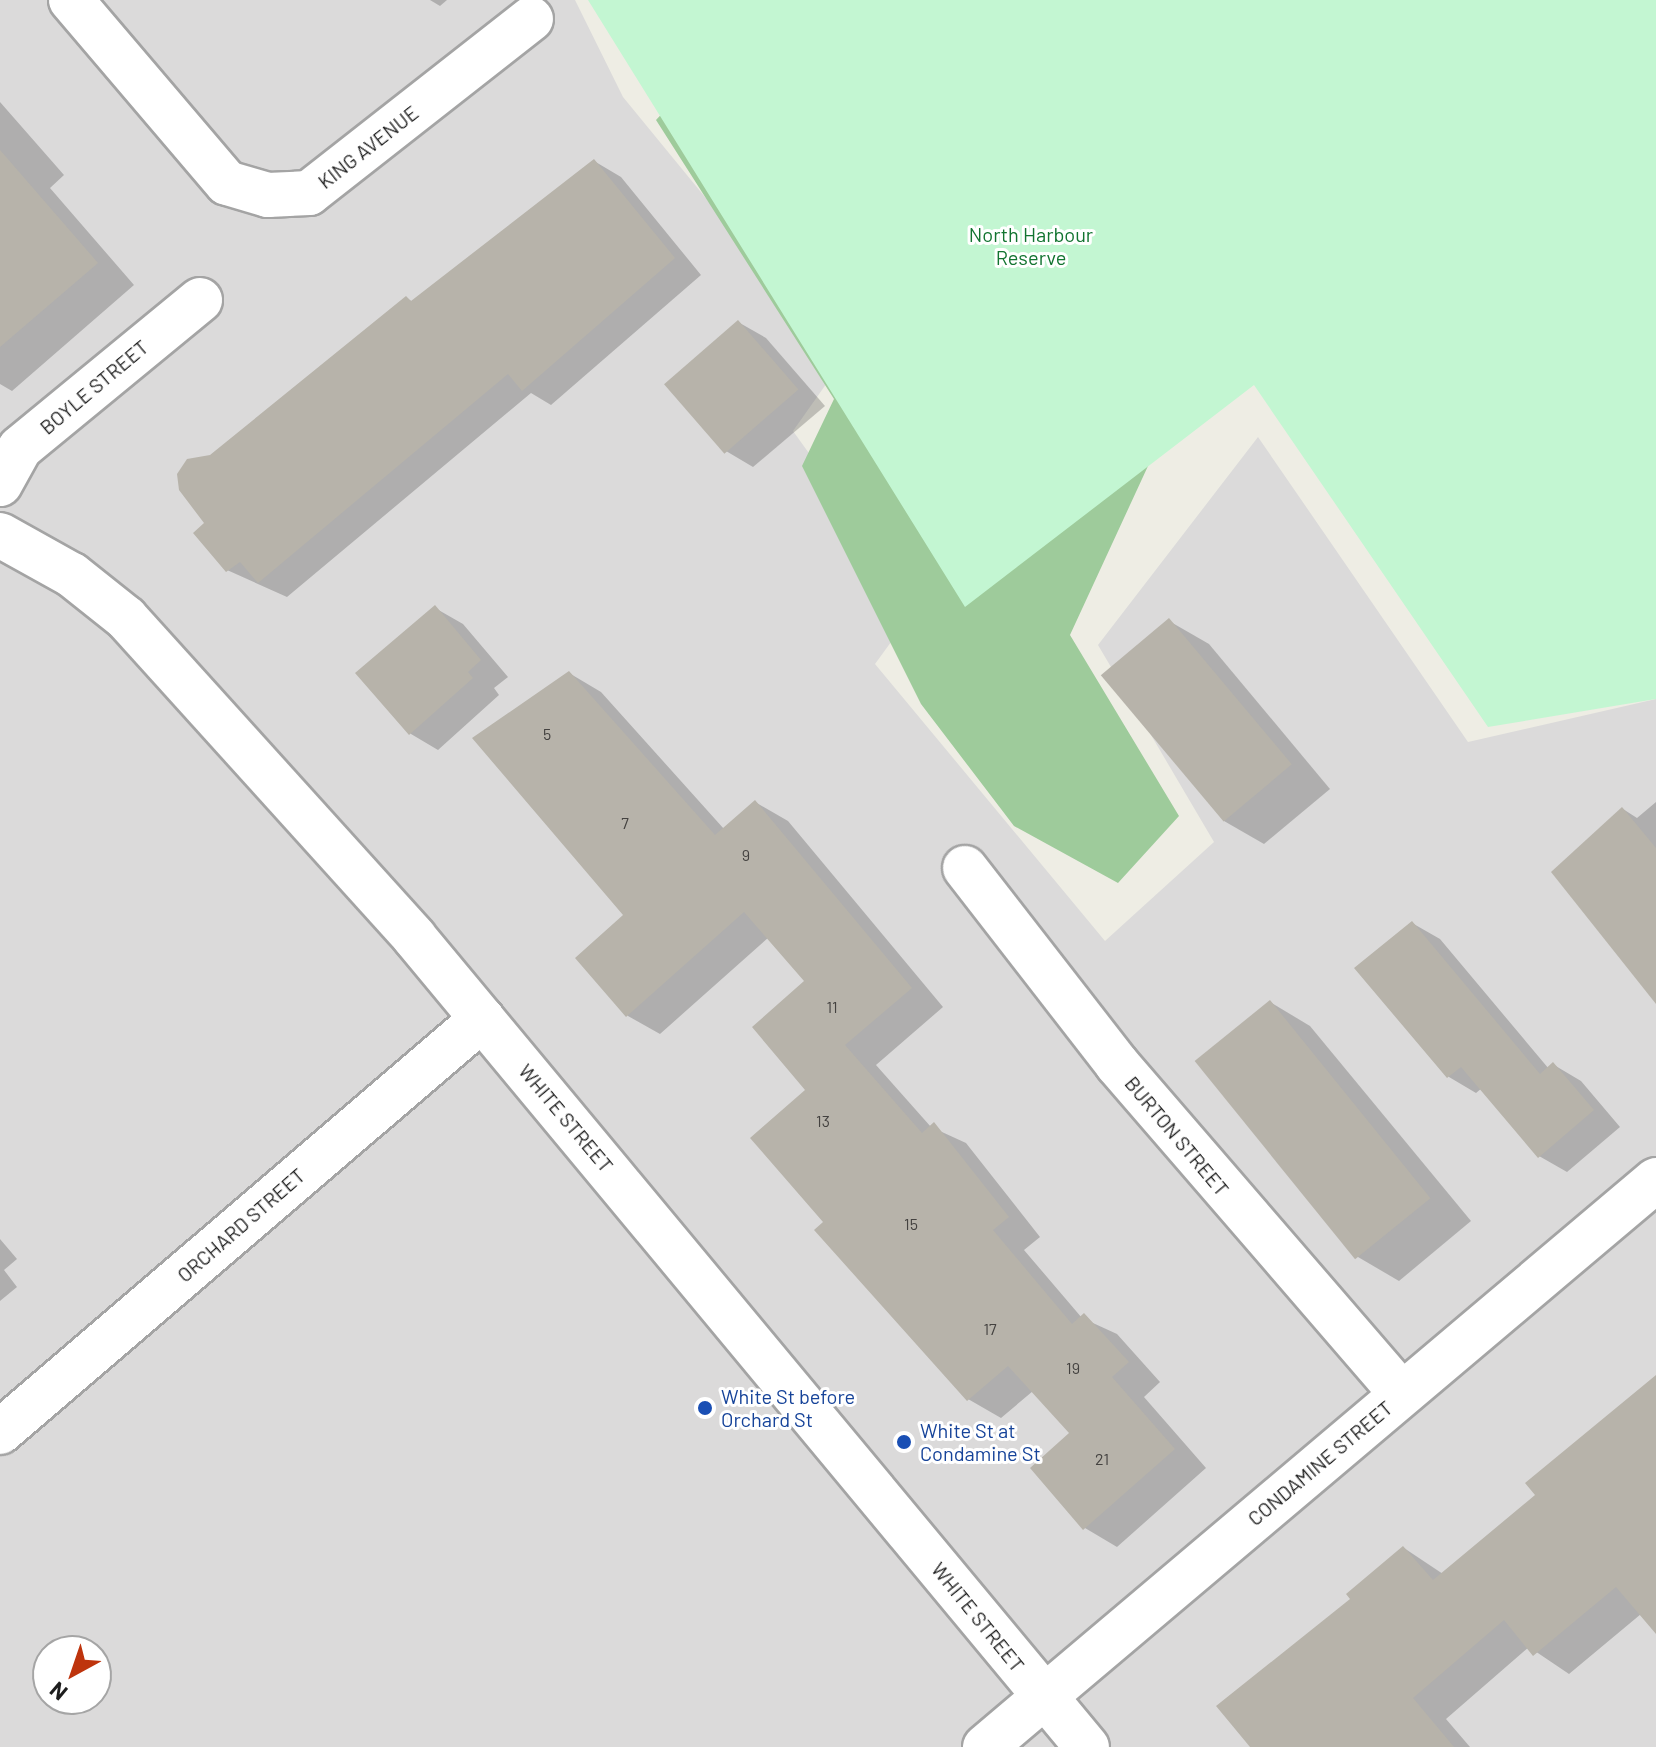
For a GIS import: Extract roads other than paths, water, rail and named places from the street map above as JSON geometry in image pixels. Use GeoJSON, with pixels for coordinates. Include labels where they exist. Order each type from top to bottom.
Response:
{"type":"FeatureCollection","features":[{"type":"Feature","properties":{"kind":"street","name":"KING AVENUE"},"geometry":{"type":"LineString","coordinates":[[71,0],[227,183],[268,195],[309,193],[531,19]]}},
{"type":"Feature","properties":{"kind":"street","name":"BOYLE STREET"},"geometry":{"type":"LineString","coordinates":[[0,484],[20,448],[200,300]]}},
{"type":"Feature","properties":{"kind":"street","name":"WHITE STREET"},"geometry":{"type":"LineString","coordinates":[[0,535],[72,575],[126,618],[482,1019],[1087,1747]]}},
{"type":"Feature","properties":{"kind":"street","name":"BURTON STREET"},"geometry":{"type":"LineString","coordinates":[[965,868],[1117,1064],[1401,1393]]}},
{"type":"Feature","properties":{"kind":"street","name":"ORCHARD STREET"},"geometry":{"type":"LineString","coordinates":[[0,1432],[482,1019]]}},
{"type":"Feature","properties":{"kind":"street","name":"CONDAMINE STREET"},"geometry":{"type":"LineString","coordinates":[[985,1747],[1656,1180]]}},
{"type":"Feature","properties":{"kind":"place","name":"White St before Orchard St"},"geometry":{"type":"Point","coordinates":[705,1408]}},
{"type":"Feature","properties":{"kind":"place","name":"White St at Condamine St"},"geometry":{"type":"Point","coordinates":[904,1442]}},
{"type":"Feature","properties":{"kind":"park label","name":"North Harbour Reserve"},"geometry":{"type":"Point","coordinates":[1031,246]}}]}
